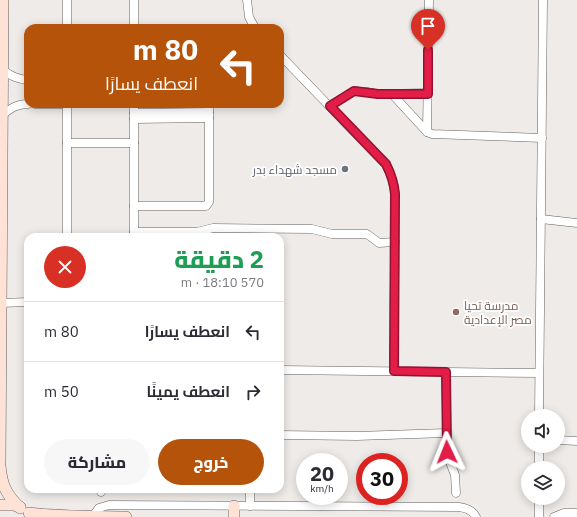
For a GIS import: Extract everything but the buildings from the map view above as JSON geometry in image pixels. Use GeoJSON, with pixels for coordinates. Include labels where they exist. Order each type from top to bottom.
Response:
{"type":"FeatureCollection","features":[{"type":"Feature","properties":{"kind":"street"},"geometry":{"type":"LineString","coordinates":[[3,0],[0,465],[1,485],[27,512]]}},
{"type":"Feature","properties":{"kind":"street"},"geometry":{"type":"LineString","coordinates":[[67,0],[67,24]]}},
{"type":"Feature","properties":{"kind":"street"},"geometry":{"type":"LineString","coordinates":[[134,0],[134,24]]}},
{"type":"Feature","properties":{"kind":"street"},"geometry":{"type":"LineString","coordinates":[[247,0],[249,17],[253,24]]}},
{"type":"Feature","properties":{"kind":"street"},"geometry":{"type":"LineString","coordinates":[[427,132],[429,0]]}},
{"type":"Feature","properties":{"kind":"street"},"geometry":{"type":"LineString","coordinates":[[539,409],[543,0]]}},
{"type":"Feature","properties":{"kind":"street"},"geometry":{"type":"LineString","coordinates":[[284,58],[386,164],[391,174],[395,194],[394,371]]}},
{"type":"Feature","properties":{"kind":"street"},"geometry":{"type":"LineString","coordinates":[[3,70],[10,76],[24,80]]}},
{"type":"Feature","properties":{"kind":"street"},"geometry":{"type":"LineString","coordinates":[[330,106],[354,91],[378,94],[428,94]]}},
{"type":"Feature","properties":{"kind":"street"},"geometry":{"type":"LineString","coordinates":[[392,94],[427,132],[435,135],[542,138]]}},
{"type":"Feature","properties":{"kind":"street"},"geometry":{"type":"LineString","coordinates":[[2,116],[15,106],[24,105]]}},
{"type":"Feature","properties":{"kind":"street"},"geometry":{"type":"LineString","coordinates":[[67,108],[67,233]]}},
{"type":"Feature","properties":{"kind":"street"},"geometry":{"type":"LineString","coordinates":[[134,206],[206,206],[208,204],[209,111],[134,112],[134,143],[134,206],[134,233]]}},
{"type":"Feature","properties":{"kind":"street"},"geometry":{"type":"LineString","coordinates":[[67,143],[134,143]]}},
{"type":"Feature","properties":{"kind":"street"},"geometry":{"type":"LineString","coordinates":[[541,219],[577,223]]}},
{"type":"Feature","properties":{"kind":"street"},"geometry":{"type":"LineString","coordinates":[[175,233],[196,232],[213,228],[312,229],[332,234],[367,234],[380,243],[395,242]]}},
{"type":"Feature","properties":{"kind":"street"},"geometry":{"type":"LineString","coordinates":[[1,303],[24,302]]}},
{"type":"Feature","properties":{"kind":"street"},"geometry":{"type":"LineString","coordinates":[[284,370],[539,373]]}},
{"type":"Feature","properties":{"kind":"street"},"geometry":{"type":"LineString","coordinates":[[446,372],[447,452],[455,475],[456,493]]}},
{"type":"Feature","properties":{"kind":"street"},"geometry":{"type":"LineString","coordinates":[[284,435],[357,436],[446,433]]}},
{"type":"Feature","properties":{"kind":"street"},"geometry":{"type":"LineString","coordinates":[[565,440],[577,441]]}},
{"type":"Feature","properties":{"kind":"street"},"geometry":{"type":"LineString","coordinates":[[250,493],[250,506]]}},
{"type":"Feature","properties":{"kind":"street"},"geometry":{"type":"LineString","coordinates":[[0,505],[14,505],[27,512],[38,515],[126,517]]}},
{"type":"Feature","properties":{"kind":"street"},"geometry":{"type":"LineString","coordinates":[[93,517],[99,508],[109,505],[234,511],[250,506],[459,507],[468,509],[476,517]]}},
{"type":"Feature","properties":{"kind":"street"},"geometry":{"type":"LineString","coordinates":[[539,505],[539,517]]}},
{"type":"Feature","properties":{"kind":"street"},"geometry":{"type":"LineString","coordinates":[[554,517],[564,513],[577,513]]}},
{"type":"Feature","properties":{"kind":"place","name":"مسجد شهداء بدر"},"geometry":{"type":"Point","coordinates":[345,169]}},
{"type":"Feature","properties":{"kind":"place","name":"مدرسة تحيا مصر الإعدادية"},"geometry":{"type":"Point","coordinates":[456,312]}},
{"type":"Feature","properties":{"kind":"route"},"geometry":{"type":"LineString","coordinates":[[428,50],[428,94],[378,94],[354,91],[330,106],[386,164],[391,174],[395,194],[394,371],[446,372],[447,452]]}}]}
